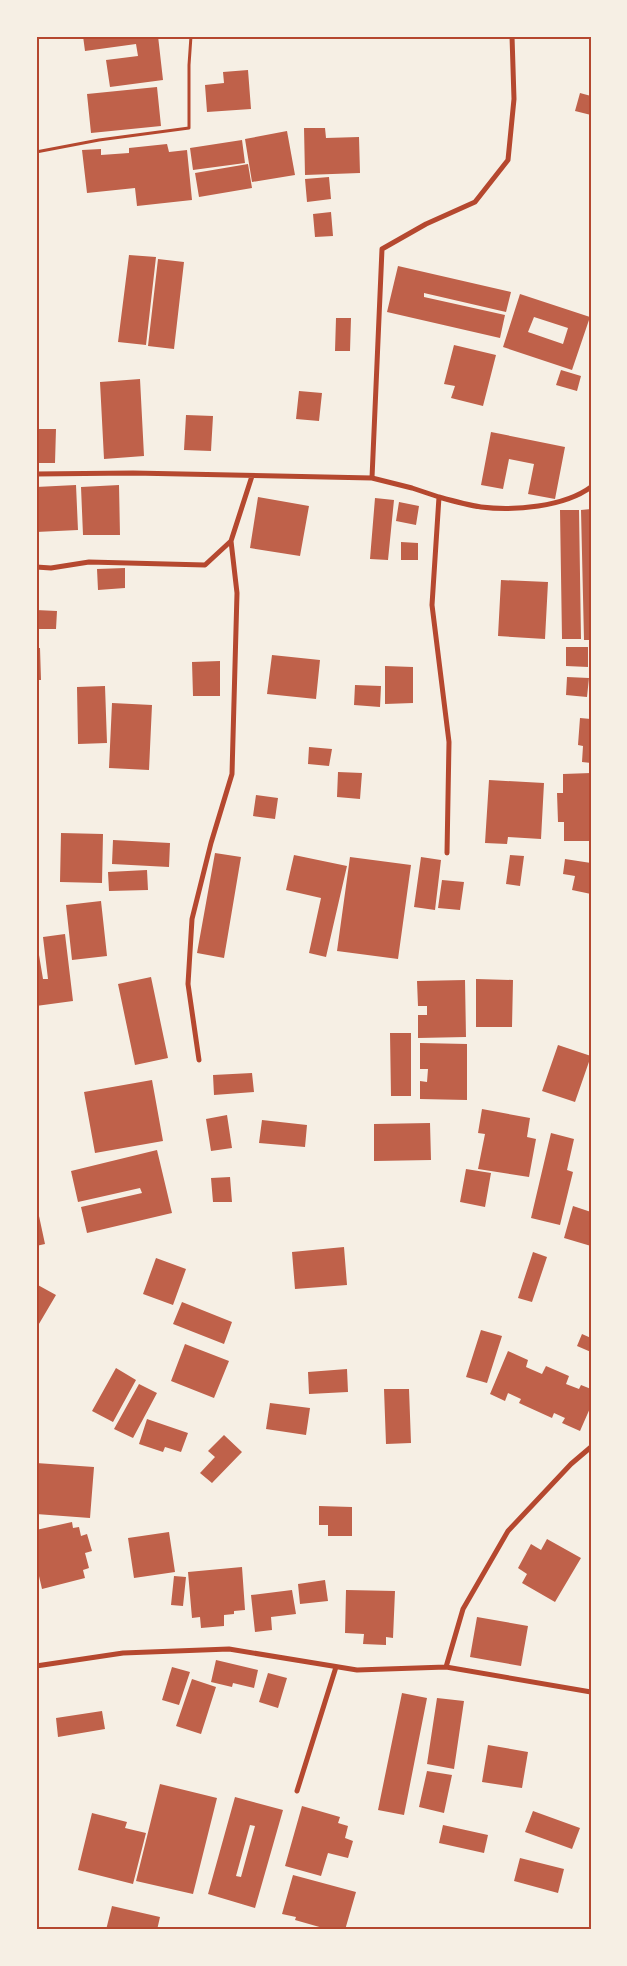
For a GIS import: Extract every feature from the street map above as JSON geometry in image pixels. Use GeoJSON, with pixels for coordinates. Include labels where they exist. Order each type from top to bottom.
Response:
{"type":"FeatureCollection","features":[{"type":"Feature","properties":{"kind":"street"},"geometry":{"type":"LineString","coordinates":[[372,478],[382,249],[426,224],[475,202],[508,160],[514,99],[512,36]]}},
{"type":"Feature","properties":{"kind":"street"},"geometry":{"type":"LineString","coordinates":[[36,474],[133,473],[372,478],[481,507],[531,508],[579,496],[591,487]]}},
{"type":"Feature","properties":{"kind":"street"},"geometry":{"type":"LineString","coordinates":[[199,1060],[188,984],[192,919],[211,843],[232,774],[237,593],[231,541],[252,476]]}},
{"type":"Feature","properties":{"kind":"street"},"geometry":{"type":"LineString","coordinates":[[439,497],[432,605],[448,742],[448,853]]}},
{"type":"Feature","properties":{"kind":"street"},"geometry":{"type":"LineString","coordinates":[[36,567],[51,568],[89,562],[205,565],[231,541]]}},
{"type":"Feature","properties":{"kind":"street"},"geometry":{"type":"LineString","coordinates":[[446,1667],[463,1609],[508,1532],[571,1464],[591,1447]]}},
{"type":"Feature","properties":{"kind":"street"},"geometry":{"type":"LineString","coordinates":[[36,1666],[123,1653],[229,1649],[357,1670],[446,1667],[591,1692]]}},
{"type":"Feature","properties":{"kind":"street"},"geometry":{"type":"LineString","coordinates":[[297,1791],[336,1667]]}},
{"type":"Feature","properties":{"kind":"path"},"geometry":{"type":"LineString","coordinates":[[36,152],[99,140],[189,128],[191,36]]}},
{"type":"Feature","properties":{"kind":"building"},"geometry":{"type":"Polygon","coordinates":[[[83,36],[158,36],[163,80],[110,87],[106,60],[138,56],[136,44],[85,51],[83,36]]]}},
{"type":"Feature","properties":{"kind":"building"},"geometry":{"type":"Polygon","coordinates":[[[248,70],[251,109],[207,112],[205,85],[224,83],[223,72],[248,70]]]}},
{"type":"Feature","properties":{"kind":"building"},"geometry":{"type":"Polygon","coordinates":[[[157,87],[161,126],[91,133],[87,94],[157,87]]]}},
{"type":"Feature","properties":{"kind":"building"},"geometry":{"type":"Polygon","coordinates":[[[580,93],[591,96],[591,115],[575,111],[580,93]]]}},
{"type":"Feature","properties":{"kind":"building"},"geometry":{"type":"Polygon","coordinates":[[[304,128],[325,128],[326,138],[359,137],[360,173],[305,175],[304,128]]]}},
{"type":"Feature","properties":{"kind":"building"},"geometry":{"type":"Polygon","coordinates":[[[287,131],[295,175],[252,182],[245,139],[287,131]]]}},
{"type":"Feature","properties":{"kind":"building"},"geometry":{"type":"Polygon","coordinates":[[[242,140],[245,163],[193,170],[190,148],[242,140]]]}},
{"type":"Feature","properties":{"kind":"building"},"geometry":{"type":"Polygon","coordinates":[[[167,144],[169,152],[187,150],[192,200],[137,206],[135,188],[87,193],[82,150],[101,149],[101,155],[129,153],[129,148],[167,144]]]}},
{"type":"Feature","properties":{"kind":"building"},"geometry":{"type":"Polygon","coordinates":[[[248,164],[252,188],[199,197],[195,173],[248,164]]]}},
{"type":"Feature","properties":{"kind":"building"},"geometry":{"type":"Polygon","coordinates":[[[329,177],[331,199],[307,202],[305,179],[329,177]]]}},
{"type":"Feature","properties":{"kind":"building"},"geometry":{"type":"Polygon","coordinates":[[[331,212],[333,236],[315,237],[313,214],[331,212]]]}},
{"type":"Feature","properties":{"kind":"building"},"geometry":{"type":"Polygon","coordinates":[[[129,255],[156,257],[146,345],[118,342],[129,255]]]}},
{"type":"Feature","properties":{"kind":"building"},"geometry":{"type":"Polygon","coordinates":[[[158,259],[184,262],[174,349],[148,346],[158,259]]]}},
{"type":"Feature","properties":{"kind":"building"},"geometry":{"type":"Polygon","coordinates":[[[398,266],[511,292],[506,312],[424,293],[424,297],[505,315],[500,338],[387,312],[398,266]]]}},
{"type":"Feature","properties":{"kind":"building"},"geometry":{"type":"Polygon","coordinates":[[[520,294],[590,317],[572,370],[503,347],[520,294]],[[534,317],[528,332],[563,344],[568,328],[534,317]]]}},
{"type":"Feature","properties":{"kind":"building"},"geometry":{"type":"Polygon","coordinates":[[[336,318],[351,318],[350,351],[335,351],[336,318]]]}},
{"type":"Feature","properties":{"kind":"building"},"geometry":{"type":"Polygon","coordinates":[[[454,345],[496,355],[483,406],[451,398],[455,386],[444,384],[454,345]]]}},
{"type":"Feature","properties":{"kind":"building"},"geometry":{"type":"Polygon","coordinates":[[[561,370],[581,376],[577,391],[556,385],[561,370]]]}},
{"type":"Feature","properties":{"kind":"building"},"geometry":{"type":"Polygon","coordinates":[[[140,379],[144,456],[104,459],[100,382],[140,379]]]}},
{"type":"Feature","properties":{"kind":"building"},"geometry":{"type":"Polygon","coordinates":[[[299,391],[322,393],[319,421],[296,419],[299,391]]]}},
{"type":"Feature","properties":{"kind":"building"},"geometry":{"type":"Polygon","coordinates":[[[186,415],[213,416],[211,451],[184,450],[186,415]]]}},
{"type":"Feature","properties":{"kind":"building"},"geometry":{"type":"Polygon","coordinates":[[[36,429],[56,429],[55,463],[36,463],[36,429]]]}},
{"type":"Feature","properties":{"kind":"building"},"geometry":{"type":"Polygon","coordinates":[[[491,432],[565,447],[555,499],[528,494],[534,464],[509,459],[503,489],[481,485],[491,432]]]}},
{"type":"Feature","properties":{"kind":"building"},"geometry":{"type":"Polygon","coordinates":[[[76,485],[78,530],[36,532],[36,487],[76,485]]]}},
{"type":"Feature","properties":{"kind":"building"},"geometry":{"type":"Polygon","coordinates":[[[119,485],[120,535],[83,535],[81,487],[119,485]]]}},
{"type":"Feature","properties":{"kind":"building"},"geometry":{"type":"Polygon","coordinates":[[[258,497],[309,506],[300,556],[250,548],[258,497]]]}},
{"type":"Feature","properties":{"kind":"building"},"geometry":{"type":"Polygon","coordinates":[[[375,498],[394,500],[388,560],[370,559],[375,498]]]}},
{"type":"Feature","properties":{"kind":"building"},"geometry":{"type":"Polygon","coordinates":[[[399,502],[419,506],[416,525],[396,521],[399,502]]]}},
{"type":"Feature","properties":{"kind":"building"},"geometry":{"type":"Polygon","coordinates":[[[591,509],[591,640],[584,640],[581,510],[591,509]]]}},
{"type":"Feature","properties":{"kind":"building"},"geometry":{"type":"Polygon","coordinates":[[[560,510],[579,510],[581,639],[562,639],[560,510]]]}},
{"type":"Feature","properties":{"kind":"building"},"geometry":{"type":"Polygon","coordinates":[[[401,542],[418,543],[418,560],[401,560],[401,542]]]}},
{"type":"Feature","properties":{"kind":"building"},"geometry":{"type":"Polygon","coordinates":[[[125,568],[125,588],[98,590],[97,569],[125,568]]]}},
{"type":"Feature","properties":{"kind":"building"},"geometry":{"type":"Polygon","coordinates":[[[501,580],[548,582],[545,639],[498,636],[501,580]]]}},
{"type":"Feature","properties":{"kind":"building"},"geometry":{"type":"Polygon","coordinates":[[[36,610],[57,611],[56,629],[36,629],[36,610]]]}},
{"type":"Feature","properties":{"kind":"building"},"geometry":{"type":"Polygon","coordinates":[[[566,647],[588,647],[588,667],[566,666],[566,647]]]}},
{"type":"Feature","properties":{"kind":"building"},"geometry":{"type":"Polygon","coordinates":[[[36,648],[40,648],[41,680],[36,680],[36,648]]]}},
{"type":"Feature","properties":{"kind":"building"},"geometry":{"type":"Polygon","coordinates":[[[272,655],[320,660],[316,699],[267,694],[272,655]]]}},
{"type":"Feature","properties":{"kind":"building"},"geometry":{"type":"Polygon","coordinates":[[[220,661],[220,696],[193,696],[192,662],[220,661]]]}},
{"type":"Feature","properties":{"kind":"building"},"geometry":{"type":"Polygon","coordinates":[[[385,666],[413,667],[413,703],[385,704],[385,666]]]}},
{"type":"Feature","properties":{"kind":"building"},"geometry":{"type":"Polygon","coordinates":[[[567,677],[589,678],[587,697],[566,695],[567,677]]]}},
{"type":"Feature","properties":{"kind":"building"},"geometry":{"type":"Polygon","coordinates":[[[355,685],[381,686],[380,707],[354,705],[355,685]]]}},
{"type":"Feature","properties":{"kind":"building"},"geometry":{"type":"Polygon","coordinates":[[[105,686],[107,743],[78,744],[77,687],[105,686]]]}},
{"type":"Feature","properties":{"kind":"building"},"geometry":{"type":"Polygon","coordinates":[[[112,703],[152,705],[149,770],[109,768],[112,703]]]}},
{"type":"Feature","properties":{"kind":"building"},"geometry":{"type":"Polygon","coordinates":[[[580,718],[591,719],[591,763],[582,762],[583,746],[578,745],[580,718]]]}},
{"type":"Feature","properties":{"kind":"building"},"geometry":{"type":"Polygon","coordinates":[[[309,747],[332,749],[329,766],[308,764],[309,747]]]}},
{"type":"Feature","properties":{"kind":"building"},"geometry":{"type":"Polygon","coordinates":[[[338,772],[362,773],[360,799],[337,797],[338,772]]]}},
{"type":"Feature","properties":{"kind":"building"},"geometry":{"type":"Polygon","coordinates":[[[591,773],[591,841],[564,841],[564,822],[558,822],[557,793],[563,793],[563,774],[591,773]]]}},
{"type":"Feature","properties":{"kind":"building"},"geometry":{"type":"Polygon","coordinates":[[[489,780],[544,783],[541,839],[508,837],[507,844],[485,843],[489,780]]]}},
{"type":"Feature","properties":{"kind":"building"},"geometry":{"type":"Polygon","coordinates":[[[256,795],[278,798],[275,819],[253,816],[256,795]]]}},
{"type":"Feature","properties":{"kind":"building"},"geometry":{"type":"Polygon","coordinates":[[[61,833],[103,834],[102,883],[60,882],[61,833]]]}},
{"type":"Feature","properties":{"kind":"building"},"geometry":{"type":"Polygon","coordinates":[[[113,840],[170,843],[169,867],[112,864],[113,840]]]}},
{"type":"Feature","properties":{"kind":"building"},"geometry":{"type":"Polygon","coordinates":[[[215,853],[241,857],[224,958],[197,953],[215,853]]]}},
{"type":"Feature","properties":{"kind":"building"},"geometry":{"type":"Polygon","coordinates":[[[294,855],[347,866],[326,957],[309,953],[321,898],[286,890],[294,855]]]}},
{"type":"Feature","properties":{"kind":"building"},"geometry":{"type":"Polygon","coordinates":[[[510,855],[524,856],[520,886],[506,884],[510,855]]]}},
{"type":"Feature","properties":{"kind":"building"},"geometry":{"type":"Polygon","coordinates":[[[350,857],[411,865],[398,959],[337,951],[350,857]]]}},
{"type":"Feature","properties":{"kind":"building"},"geometry":{"type":"Polygon","coordinates":[[[421,857],[441,860],[435,910],[414,907],[421,857]]]}},
{"type":"Feature","properties":{"kind":"building"},"geometry":{"type":"Polygon","coordinates":[[[565,859],[591,863],[591,894],[572,890],[575,876],[563,874],[565,859]]]}},
{"type":"Feature","properties":{"kind":"building"},"geometry":{"type":"Polygon","coordinates":[[[147,870],[148,890],[109,891],[108,872],[147,870]]]}},
{"type":"Feature","properties":{"kind":"building"},"geometry":{"type":"Polygon","coordinates":[[[442,880],[464,882],[460,910],[438,908],[442,880]]]}},
{"type":"Feature","properties":{"kind":"building"},"geometry":{"type":"Polygon","coordinates":[[[101,901],[107,956],[72,960],[66,905],[101,901]]]}},
{"type":"Feature","properties":{"kind":"building"},"geometry":{"type":"Polygon","coordinates":[[[65,934],[73,1001],[36,1006],[36,937],[43,979],[48,979],[43,937],[65,934]]]}},
{"type":"Feature","properties":{"kind":"building"},"geometry":{"type":"Polygon","coordinates":[[[151,977],[168,1058],[135,1065],[118,984],[151,977]]]}},
{"type":"Feature","properties":{"kind":"building"},"geometry":{"type":"Polygon","coordinates":[[[476,979],[513,980],[512,1027],[476,1027],[476,979]]]}},
{"type":"Feature","properties":{"kind":"building"},"geometry":{"type":"Polygon","coordinates":[[[465,980],[466,1037],[418,1038],[418,1015],[427,1015],[427,1006],[418,1006],[417,981],[465,980]]]}},
{"type":"Feature","properties":{"kind":"building"},"geometry":{"type":"Polygon","coordinates":[[[390,1033],[411,1033],[411,1096],[391,1096],[390,1033]]]}},
{"type":"Feature","properties":{"kind":"building"},"geometry":{"type":"Polygon","coordinates":[[[420,1043],[467,1044],[467,1100],[420,1099],[420,1081],[427,1082],[428,1069],[420,1069],[420,1043]]]}},
{"type":"Feature","properties":{"kind":"building"},"geometry":{"type":"Polygon","coordinates":[[[558,1045],[591,1056],[575,1102],[542,1091],[558,1045]]]}},
{"type":"Feature","properties":{"kind":"building"},"geometry":{"type":"Polygon","coordinates":[[[252,1073],[254,1092],[214,1095],[213,1075],[252,1073]]]}},
{"type":"Feature","properties":{"kind":"building"},"geometry":{"type":"Polygon","coordinates":[[[152,1080],[163,1141],[95,1153],[84,1092],[152,1080]]]}},
{"type":"Feature","properties":{"kind":"building"},"geometry":{"type":"Polygon","coordinates":[[[482,1109],[530,1118],[527,1137],[536,1139],[529,1177],[478,1169],[485,1134],[478,1133],[482,1109]]]}},
{"type":"Feature","properties":{"kind":"building"},"geometry":{"type":"Polygon","coordinates":[[[227,1115],[232,1148],[211,1151],[206,1119],[227,1115]]]}},
{"type":"Feature","properties":{"kind":"building"},"geometry":{"type":"Polygon","coordinates":[[[262,1120],[307,1125],[305,1147],[259,1143],[262,1120]]]}},
{"type":"Feature","properties":{"kind":"building"},"geometry":{"type":"Polygon","coordinates":[[[430,1123],[431,1160],[374,1161],[374,1124],[430,1123]]]}},
{"type":"Feature","properties":{"kind":"building"},"geometry":{"type":"Polygon","coordinates":[[[551,1133],[574,1139],[567,1170],[573,1172],[560,1225],[531,1218],[551,1133]]]}},
{"type":"Feature","properties":{"kind":"building"},"geometry":{"type":"Polygon","coordinates":[[[157,1150],[172,1213],[87,1233],[81,1207],[142,1193],[140,1188],[78,1202],[71,1171],[157,1150]]]}},
{"type":"Feature","properties":{"kind":"building"},"geometry":{"type":"Polygon","coordinates":[[[466,1169],[491,1173],[485,1207],[460,1202],[466,1169]]]}},
{"type":"Feature","properties":{"kind":"building"},"geometry":{"type":"Polygon","coordinates":[[[230,1177],[232,1202],[213,1202],[211,1178],[230,1177]]]}},
{"type":"Feature","properties":{"kind":"building"},"geometry":{"type":"Polygon","coordinates":[[[36,1202],[45,1244],[36,1246],[36,1202]]]}},
{"type":"Feature","properties":{"kind":"building"},"geometry":{"type":"Polygon","coordinates":[[[573,1206],[591,1212],[591,1246],[564,1238],[573,1206]]]}},
{"type":"Feature","properties":{"kind":"building"},"geometry":{"type":"Polygon","coordinates":[[[344,1247],[347,1285],[295,1289],[292,1252],[344,1247]]]}},
{"type":"Feature","properties":{"kind":"building"},"geometry":{"type":"Polygon","coordinates":[[[533,1252],[547,1257],[532,1302],[518,1298],[533,1252]]]}},
{"type":"Feature","properties":{"kind":"building"},"geometry":{"type":"Polygon","coordinates":[[[156,1258],[186,1269],[173,1305],[143,1294],[156,1258]]]}},
{"type":"Feature","properties":{"kind":"building"},"geometry":{"type":"Polygon","coordinates":[[[36,1284],[56,1295],[36,1329],[36,1284]]]}},
{"type":"Feature","properties":{"kind":"building"},"geometry":{"type":"Polygon","coordinates":[[[182,1302],[232,1322],[224,1344],[173,1324],[182,1302]]]}},
{"type":"Feature","properties":{"kind":"building"},"geometry":{"type":"Polygon","coordinates":[[[481,1330],[502,1336],[487,1383],[466,1377],[481,1330]]]}},
{"type":"Feature","properties":{"kind":"building"},"geometry":{"type":"Polygon","coordinates":[[[582,1334],[591,1338],[591,1352],[577,1346],[582,1334]]]}},
{"type":"Feature","properties":{"kind":"building"},"geometry":{"type":"Polygon","coordinates":[[[185,1344],[229,1361],[214,1398],[171,1381],[185,1344]]]}},
{"type":"Feature","properties":{"kind":"building"},"geometry":{"type":"Polygon","coordinates":[[[508,1351],[528,1360],[526,1367],[542,1374],[546,1366],[569,1376],[566,1384],[579,1389],[581,1385],[591,1389],[591,1406],[580,1431],[562,1423],[565,1418],[554,1413],[552,1418],[519,1403],[521,1399],[508,1393],[505,1401],[490,1394],[508,1351]]]}},
{"type":"Feature","properties":{"kind":"building"},"geometry":{"type":"Polygon","coordinates":[[[116,1368],[136,1380],[113,1422],[92,1411],[116,1368]]]}},
{"type":"Feature","properties":{"kind":"building"},"geometry":{"type":"Polygon","coordinates":[[[347,1369],[348,1392],[309,1394],[308,1372],[347,1369]]]}},
{"type":"Feature","properties":{"kind":"building"},"geometry":{"type":"Polygon","coordinates":[[[139,1384],[157,1393],[133,1438],[114,1429],[139,1384]]]}},
{"type":"Feature","properties":{"kind":"building"},"geometry":{"type":"Polygon","coordinates":[[[384,1389],[409,1389],[411,1443],[386,1444],[384,1389]]]}},
{"type":"Feature","properties":{"kind":"building"},"geometry":{"type":"Polygon","coordinates":[[[270,1403],[310,1408],[306,1435],[266,1429],[270,1403]]]}},
{"type":"Feature","properties":{"kind":"building"},"geometry":{"type":"Polygon","coordinates":[[[147,1419],[188,1433],[181,1452],[165,1447],[163,1452],[139,1444],[147,1419]]]}},
{"type":"Feature","properties":{"kind":"building"},"geometry":{"type":"Polygon","coordinates":[[[224,1435],[242,1452],[212,1483],[200,1473],[215,1457],[208,1451],[224,1435]]]}},
{"type":"Feature","properties":{"kind":"building"},"geometry":{"type":"Polygon","coordinates":[[[36,1463],[94,1467],[90,1518],[36,1514],[36,1463]]]}},
{"type":"Feature","properties":{"kind":"building"},"geometry":{"type":"Polygon","coordinates":[[[319,1506],[352,1507],[352,1536],[328,1536],[328,1525],[319,1525],[319,1506]]]}},
{"type":"Feature","properties":{"kind":"building"},"geometry":{"type":"Polygon","coordinates":[[[72,1522],[73,1528],[79,1527],[81,1536],[87,1534],[92,1551],[85,1553],[89,1568],[83,1570],[85,1578],[42,1589],[36,1563],[36,1530],[72,1522]]]}},
{"type":"Feature","properties":{"kind":"building"},"geometry":{"type":"Polygon","coordinates":[[[169,1532],[175,1572],[134,1578],[128,1538],[169,1532]]]}},
{"type":"Feature","properties":{"kind":"building"},"geometry":{"type":"Polygon","coordinates":[[[547,1539],[581,1558],[555,1602],[522,1583],[527,1574],[518,1568],[531,1544],[541,1550],[547,1539]]]}},
{"type":"Feature","properties":{"kind":"building"},"geometry":{"type":"Polygon","coordinates":[[[242,1567],[245,1610],[234,1611],[234,1614],[224,1615],[224,1626],[201,1628],[200,1617],[192,1618],[188,1572],[242,1567]]]}},
{"type":"Feature","properties":{"kind":"building"},"geometry":{"type":"Polygon","coordinates":[[[174,1576],[186,1577],[183,1606],[171,1605],[174,1576]]]}},
{"type":"Feature","properties":{"kind":"building"},"geometry":{"type":"Polygon","coordinates":[[[325,1580],[328,1601],[300,1604],[298,1584],[325,1580]]]}},
{"type":"Feature","properties":{"kind":"building"},"geometry":{"type":"Polygon","coordinates":[[[292,1590],[296,1614],[271,1617],[272,1630],[255,1632],[251,1595],[292,1590]]]}},
{"type":"Feature","properties":{"kind":"building"},"geometry":{"type":"Polygon","coordinates":[[[346,1590],[395,1591],[393,1638],[386,1637],[386,1645],[363,1644],[364,1634],[345,1633],[346,1590]]]}},
{"type":"Feature","properties":{"kind":"building"},"geometry":{"type":"Polygon","coordinates":[[[477,1617],[528,1626],[521,1666],[470,1657],[477,1617]]]}},
{"type":"Feature","properties":{"kind":"building"},"geometry":{"type":"Polygon","coordinates":[[[216,1660],[258,1670],[254,1688],[233,1683],[232,1687],[211,1682],[216,1660]]]}},
{"type":"Feature","properties":{"kind":"building"},"geometry":{"type":"Polygon","coordinates":[[[172,1667],[190,1672],[179,1705],[162,1700],[172,1667]]]}},
{"type":"Feature","properties":{"kind":"building"},"geometry":{"type":"Polygon","coordinates":[[[268,1673],[287,1678],[278,1708],[259,1702],[268,1673]]]}},
{"type":"Feature","properties":{"kind":"building"},"geometry":{"type":"Polygon","coordinates":[[[192,1679],[216,1687],[201,1734],[176,1726],[192,1679]]]}},
{"type":"Feature","properties":{"kind":"building"},"geometry":{"type":"Polygon","coordinates":[[[402,1693],[427,1698],[404,1815],[378,1810],[402,1693]]]}},
{"type":"Feature","properties":{"kind":"building"},"geometry":{"type":"Polygon","coordinates":[[[437,1698],[464,1701],[454,1769],[427,1764],[437,1698]]]}},
{"type":"Feature","properties":{"kind":"building"},"geometry":{"type":"Polygon","coordinates":[[[102,1711],[105,1729],[58,1737],[56,1718],[102,1711]]]}},
{"type":"Feature","properties":{"kind":"building"},"geometry":{"type":"Polygon","coordinates":[[[488,1745],[528,1752],[522,1788],[482,1782],[488,1745]]]}},
{"type":"Feature","properties":{"kind":"building"},"geometry":{"type":"Polygon","coordinates":[[[427,1771],[452,1775],[444,1813],[419,1807],[427,1771]]]}},
{"type":"Feature","properties":{"kind":"building"},"geometry":{"type":"Polygon","coordinates":[[[160,1784],[217,1798],[193,1894],[136,1881],[160,1784]]]}},
{"type":"Feature","properties":{"kind":"building"},"geometry":{"type":"Polygon","coordinates":[[[235,1797],[283,1810],[255,1908],[208,1894],[235,1797]],[[250,1825],[236,1876],[241,1877],[255,1826],[250,1825]]]}},
{"type":"Feature","properties":{"kind":"building"},"geometry":{"type":"Polygon","coordinates":[[[302,1806],[340,1817],[338,1823],[348,1826],[345,1838],[353,1841],[348,1858],[328,1853],[321,1876],[285,1866],[302,1806]]]}},
{"type":"Feature","properties":{"kind":"building"},"geometry":{"type":"Polygon","coordinates":[[[533,1811],[580,1828],[572,1849],[525,1832],[533,1811]]]}},
{"type":"Feature","properties":{"kind":"building"},"geometry":{"type":"Polygon","coordinates":[[[92,1813],[127,1822],[125,1828],[146,1833],[133,1884],[78,1870],[92,1813]]]}},
{"type":"Feature","properties":{"kind":"building"},"geometry":{"type":"Polygon","coordinates":[[[443,1825],[488,1835],[484,1853],[439,1843],[443,1825]]]}},
{"type":"Feature","properties":{"kind":"building"},"geometry":{"type":"Polygon","coordinates":[[[520,1858],[564,1869],[558,1893],[514,1881],[520,1858]]]}},
{"type":"Feature","properties":{"kind":"building"},"geometry":{"type":"Polygon","coordinates":[[[293,1875],[356,1892],[345,1930],[330,1930],[295,1920],[296,1917],[282,1914],[293,1875]]]}},
{"type":"Feature","properties":{"kind":"building"},"geometry":{"type":"Polygon","coordinates":[[[112,1906],[160,1917],[157,1930],[106,1930],[112,1906]]]}}]}
